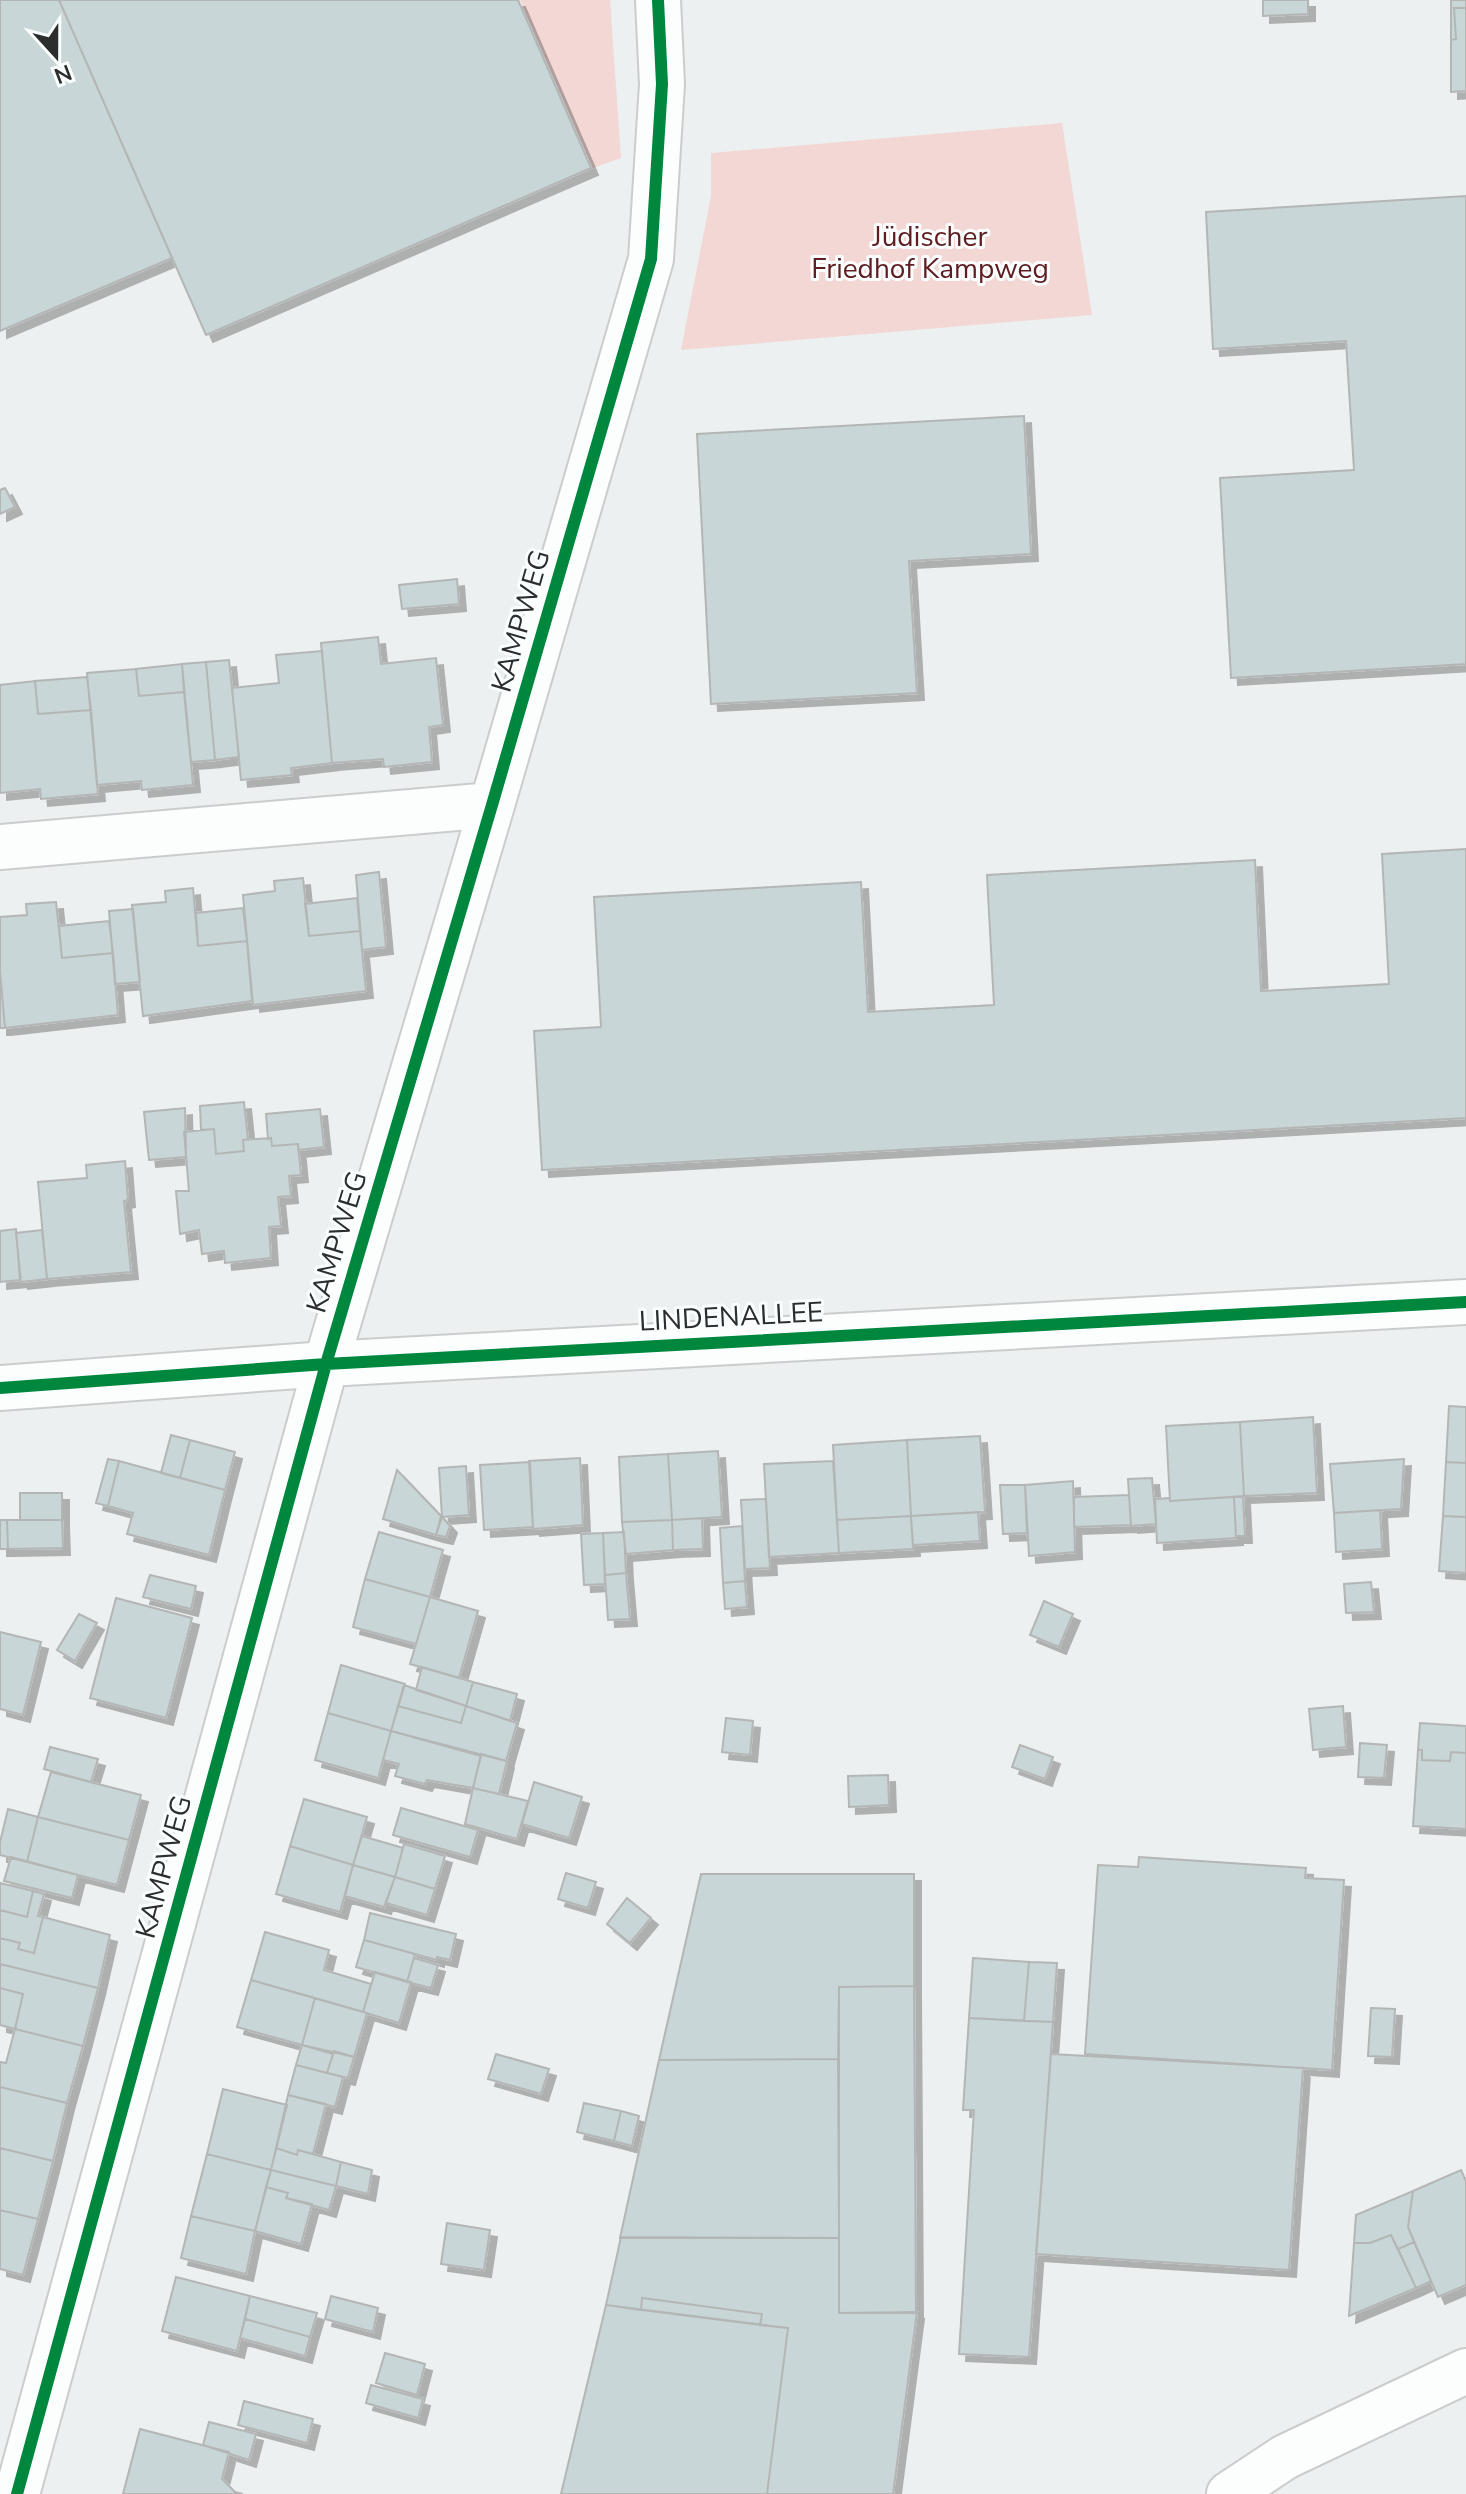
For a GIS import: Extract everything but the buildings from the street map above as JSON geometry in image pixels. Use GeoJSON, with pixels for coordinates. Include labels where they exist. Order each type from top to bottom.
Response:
{"type":"FeatureCollection","features":[{"type":"Feature","properties":{"kind":"street","name":"KAMPWEG"},"geometry":{"type":"LineString","coordinates":[[17,2494],[326,1364],[651,259],[662,84],[658,0]]}},
{"type":"Feature","properties":{"kind":"street"},"geometry":{"type":"LineString","coordinates":[[0,847],[492,805]]}},
{"type":"Feature","properties":{"kind":"street","name":"LINDENALLEE"},"geometry":{"type":"LineString","coordinates":[[0,1388],[326,1364],[1466,1302]]}},
{"type":"Feature","properties":{"kind":"street"},"geometry":{"type":"LineString","coordinates":[[1229,2494],[1285,2457],[1466,2371]]}},
{"type":"Feature","properties":{"kind":"green space"},"geometry":{"type":"Polygon","coordinates":[[[520,0],[610,0],[621,158],[593,168],[520,0]]]}},
{"type":"Feature","properties":{"kind":"green space","name":"Jüdischer Friedhof Kampweg"},"geometry":{"type":"Polygon","coordinates":[[[1062,123],[1092,315],[681,350],[711,196],[711,153],[1062,123]]]}},
{"type":"Feature","properties":{"kind":"cycle path"},"geometry":{"type":"LineString","coordinates":[[17,2494],[326,1364],[651,259],[662,84],[658,0]]}},
{"type":"Feature","properties":{"kind":"cycle path"},"geometry":{"type":"LineString","coordinates":[[0,1388],[326,1364],[1466,1302]]}}]}
